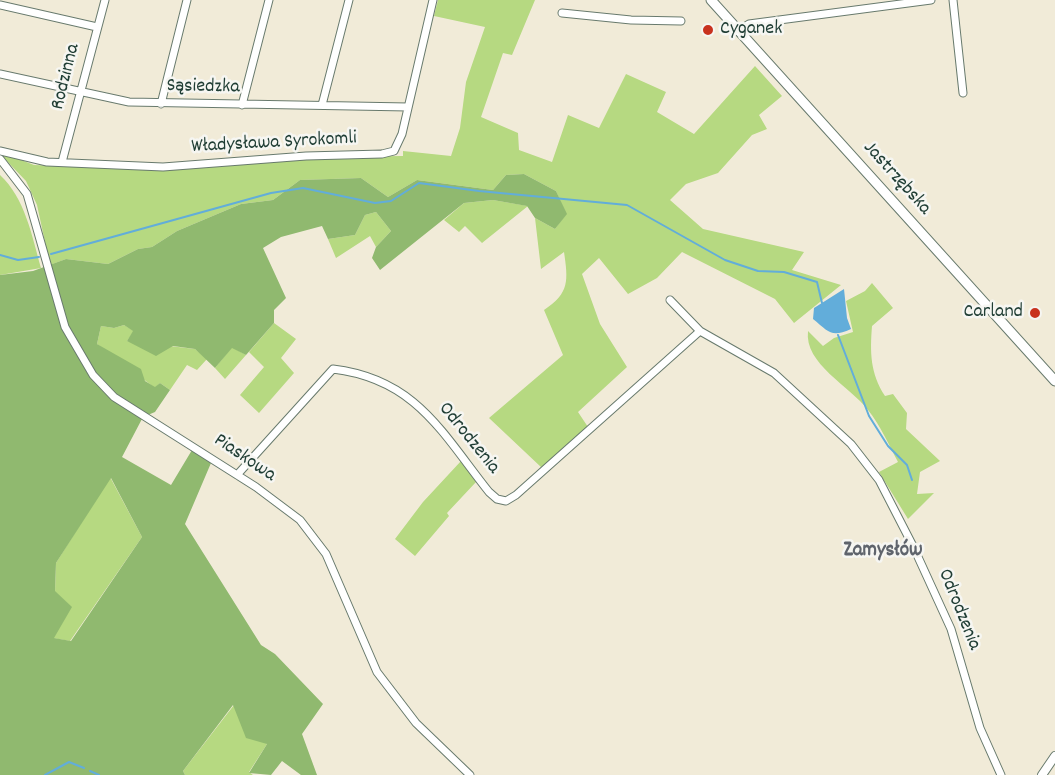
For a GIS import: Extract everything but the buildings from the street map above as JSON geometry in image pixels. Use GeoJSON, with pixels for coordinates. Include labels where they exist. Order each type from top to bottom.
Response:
{"type":"FeatureCollection","features":[{"type":"Feature","properties":{"kind":"main road","name":"Jastrzębska"},"geometry":{"type":"LineString","coordinates":[[711,0],[1055,381]]}},
{"type":"Feature","properties":{"kind":"street","name":"Rodzinna"},"geometry":{"type":"LineString","coordinates":[[62,162],[105,0]]}},
{"type":"Feature","properties":{"kind":"street"},"geometry":{"type":"LineString","coordinates":[[161,104],[187,0]]}},
{"type":"Feature","properties":{"kind":"street"},"geometry":{"type":"LineString","coordinates":[[242,105],[269,0]]}},
{"type":"Feature","properties":{"kind":"street"},"geometry":{"type":"LineString","coordinates":[[322,105],[348,0]]}},
{"type":"Feature","properties":{"kind":"street","name":"Władysława Syrokomli"},"geometry":{"type":"LineString","coordinates":[[0,151],[47,162],[163,167],[306,156],[382,154],[394,151],[400,144],[433,0]]}},
{"type":"Feature","properties":{"kind":"street"},"geometry":{"type":"LineString","coordinates":[[738,31],[749,24],[932,0]]}},
{"type":"Feature","properties":{"kind":"street"},"geometry":{"type":"LineString","coordinates":[[953,0],[963,93]]}},
{"type":"Feature","properties":{"kind":"street"},"geometry":{"type":"LineString","coordinates":[[0,5],[97,27]]}},
{"type":"Feature","properties":{"kind":"street"},"geometry":{"type":"LineString","coordinates":[[562,13],[631,20],[681,21]]}},
{"type":"Feature","properties":{"kind":"street","name":"Sąsiedzka"},"geometry":{"type":"LineString","coordinates":[[0,74],[129,102],[408,107]]}},
{"type":"Feature","properties":{"kind":"street","name":"Piaskowa"},"geometry":{"type":"LineString","coordinates":[[0,159],[13,174],[32,205],[65,327],[93,375],[114,397],[280,504],[312,534],[337,578],[362,642],[377,672],[416,723],[470,775]]}},
{"type":"Feature","properties":{"kind":"street","name":"Odrodzenia"},"geometry":{"type":"LineString","coordinates":[[670,300],[700,332],[774,373],[850,444],[879,480],[909,535],[951,629],[980,728],[1001,775]]}},
{"type":"Feature","properties":{"kind":"street","name":"Odrodzenia"},"geometry":{"type":"LineString","coordinates":[[237,475],[333,369],[350,371],[381,382],[419,404],[489,492],[497,499],[506,501],[516,495],[700,332]]}},
{"type":"Feature","properties":{"kind":"street"},"geometry":{"type":"LineString","coordinates":[[1042,775],[1055,756]]}},
{"type":"Feature","properties":{"kind":"green space"},"geometry":{"type":"Polygon","coordinates":[[[438,0],[535,0],[512,55],[503,53],[481,117],[518,133],[519,150],[552,162],[568,115],[599,128],[626,74],[666,92],[657,112],[694,134],[755,66],[782,96],[759,115],[767,129],[752,135],[718,173],[686,184],[670,200],[703,229],[804,252],[792,270],[841,285],[794,323],[775,299],[682,252],[657,278],[628,294],[599,258],[582,274],[600,324],[627,367],[578,412],[588,427],[542,468],[489,418],[563,355],[544,310],[563,292],[566,278],[564,252],[541,269],[535,218],[555,229],[566,214],[556,191],[524,174],[506,175],[493,190],[417,180],[388,197],[361,178],[300,180],[273,200],[241,204],[177,231],[152,247],[138,249],[108,264],[66,259],[50,265],[37,205],[26,181],[1,155],[3,153],[34,165],[169,170],[320,157],[403,156],[403,151],[451,156],[460,128],[466,82],[485,27],[434,16],[438,0]]]}},
{"type":"Feature","properties":{"kind":"green space"},"geometry":{"type":"Polygon","coordinates":[[[524,174],[556,191],[567,214],[555,229],[535,218],[527,206],[493,200],[464,203],[380,270],[372,258],[376,247],[391,231],[376,212],[365,215],[355,235],[328,239],[322,226],[281,237],[263,248],[286,298],[274,310],[274,323],[246,355],[232,348],[215,368],[195,349],[173,346],[156,356],[127,341],[133,331],[124,325],[114,328],[101,326],[97,344],[141,369],[145,381],[155,387],[160,383],[170,390],[155,412],[143,417],[122,457],[171,485],[192,450],[211,463],[185,524],[261,645],[275,654],[323,704],[302,734],[317,775],[301,775],[282,761],[271,775],[249,773],[267,744],[246,738],[233,705],[183,771],[185,775],[0,775],[0,275],[33,271],[66,259],[108,264],[138,249],[152,247],[177,231],[241,204],[273,200],[300,180],[361,178],[388,197],[417,180],[493,190],[506,175],[524,174]],[[111,478],[56,563],[55,591],[72,607],[54,638],[71,641],[142,537],[111,478]]]}},
{"type":"Feature","properties":{"kind":"green space"},"geometry":{"type":"Polygon","coordinates":[[[0,175],[9,184],[22,206],[41,268],[0,275],[0,175]]]}},
{"type":"Feature","properties":{"kind":"green space"},"geometry":{"type":"Polygon","coordinates":[[[493,200],[528,206],[482,243],[465,226],[459,232],[444,220],[464,203],[493,200]]]}},
{"type":"Feature","properties":{"kind":"green space"},"geometry":{"type":"Polygon","coordinates":[[[376,212],[391,231],[376,247],[370,236],[336,258],[328,239],[355,235],[365,215],[376,212]]]}},
{"type":"Feature","properties":{"kind":"green space"},"geometry":{"type":"Polygon","coordinates":[[[872,283],[893,308],[872,326],[871,354],[876,379],[885,396],[893,394],[907,413],[906,429],[940,461],[920,472],[917,494],[934,493],[908,519],[879,472],[898,462],[880,429],[860,401],[820,364],[809,343],[808,331],[823,346],[834,338],[853,332],[846,301],[865,291],[872,283]]]}},
{"type":"Feature","properties":{"kind":"green space"},"geometry":{"type":"Polygon","coordinates":[[[274,323],[296,339],[281,358],[294,373],[259,413],[240,395],[264,367],[249,352],[274,323]]]}},
{"type":"Feature","properties":{"kind":"green space"},"geometry":{"type":"Polygon","coordinates":[[[124,325],[134,331],[127,341],[195,349],[207,359],[197,370],[187,365],[170,390],[160,383],[155,388],[97,344],[101,326],[114,328],[124,325]]]}},
{"type":"Feature","properties":{"kind":"green space"},"geometry":{"type":"Polygon","coordinates":[[[232,347],[246,355],[225,379],[215,368],[232,347]]]}},
{"type":"Feature","properties":{"kind":"green space"},"geometry":{"type":"Polygon","coordinates":[[[461,461],[476,482],[447,513],[449,516],[415,556],[395,539],[423,502],[461,461]]]}},
{"type":"Feature","properties":{"kind":"green space"},"geometry":{"type":"Polygon","coordinates":[[[110,477],[142,537],[70,641],[53,638],[71,607],[55,592],[56,563],[110,477]]]}},
{"type":"Feature","properties":{"kind":"green space"},"geometry":{"type":"Polygon","coordinates":[[[234,705],[267,744],[249,772],[253,775],[185,775],[183,771],[234,705]]]}},
{"type":"Feature","properties":{"kind":"water"},"geometry":{"type":"Polygon","coordinates":[[[844,289],[847,318],[851,329],[834,333],[813,319],[814,308],[844,289]]]}},
{"type":"Feature","properties":{"kind":"waterway"},"geometry":{"type":"LineString","coordinates":[[51,254],[271,193],[303,188],[375,203],[391,201],[419,183],[627,205],[725,260],[758,271],[784,272],[817,282],[822,303]]}},
{"type":"Feature","properties":{"kind":"waterway"},"geometry":{"type":"LineString","coordinates":[[0,255],[18,260],[39,257]]}},
{"type":"Feature","properties":{"kind":"waterway"},"geometry":{"type":"LineString","coordinates":[[838,335],[869,416],[888,446],[907,465],[912,480]]}},
{"type":"Feature","properties":{"kind":"waterway"},"geometry":{"type":"LineString","coordinates":[[45,775],[69,762],[84,768]]}},
{"type":"Feature","properties":{"kind":"waterway"},"geometry":{"type":"LineString","coordinates":[[90,771],[99,775]]}},
{"type":"Feature","properties":{"kind":"place","name":"Cyganek"},"geometry":{"type":"Point","coordinates":[708,30]}},
{"type":"Feature","properties":{"kind":"place","name":"Carland"},"geometry":{"type":"Point","coordinates":[1035,313]}},
{"type":"Feature","properties":{"kind":"district","name":"Zamysłów"},"geometry":{"type":"Point","coordinates":[883,552]}}]}
